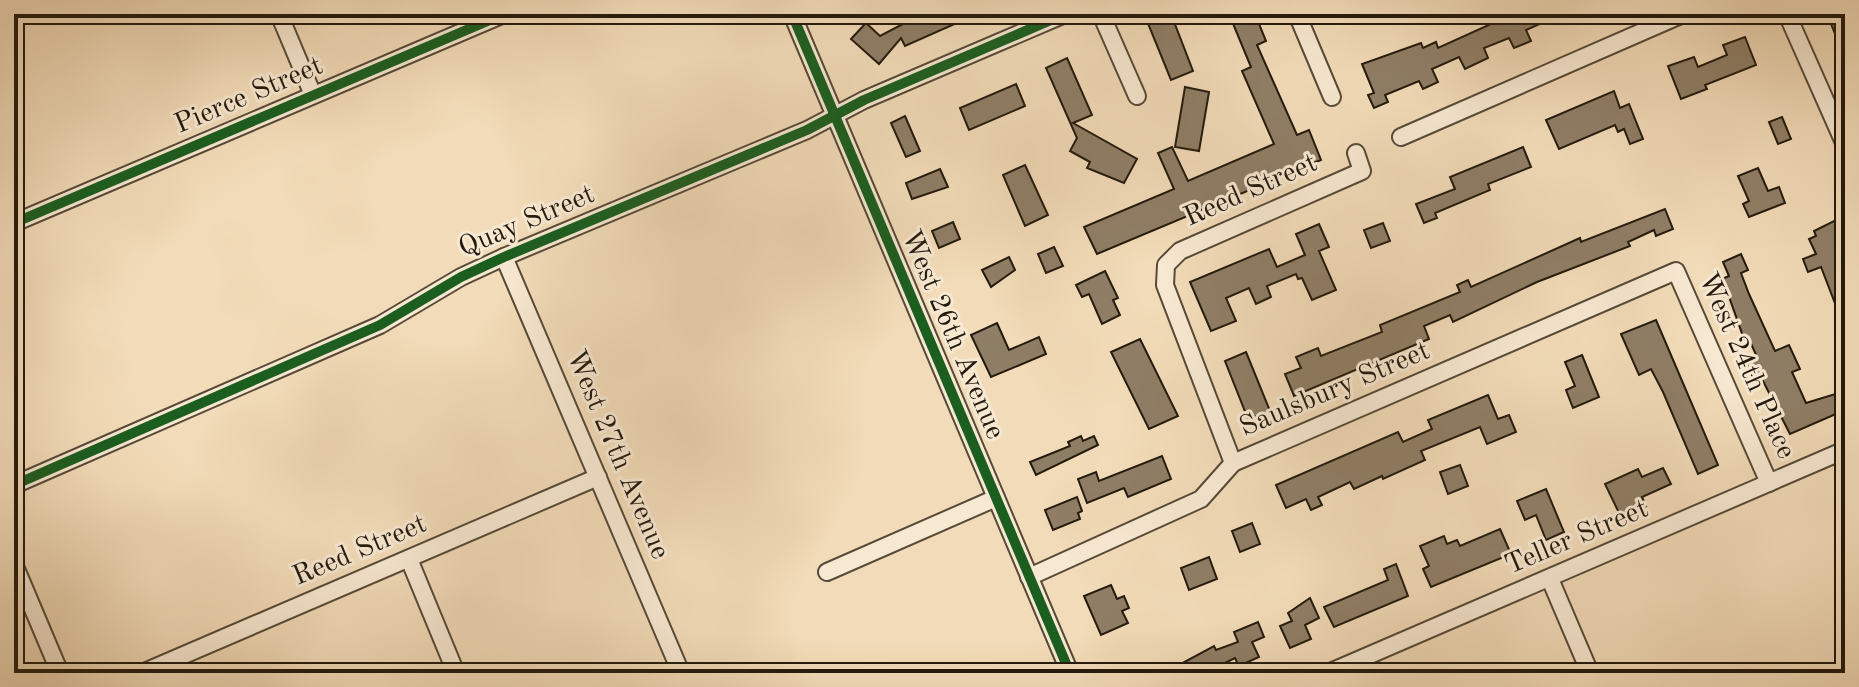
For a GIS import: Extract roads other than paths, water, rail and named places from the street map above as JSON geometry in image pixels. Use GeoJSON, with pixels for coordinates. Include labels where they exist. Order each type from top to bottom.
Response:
{"type":"FeatureCollection","features":[{"type":"Feature","properties":{"kind":"street"},"geometry":{"type":"LineString","coordinates":[[279,14],[313,95]]}},
{"type":"Feature","properties":{"kind":"street","name":"Pierce Street"},"geometry":{"type":"LineString","coordinates":[[14,223],[504,14]]}},
{"type":"Feature","properties":{"kind":"street","name":"West 26th Avenue"},"geometry":{"type":"LineString","coordinates":[[792,14],[832,117],[1070,673]]}},
{"type":"Feature","properties":{"kind":"street","name":"Quay Street"},"geometry":{"type":"LineString","coordinates":[[14,485],[380,325],[461,277],[504,257],[1065,14]]}},
{"type":"Feature","properties":{"kind":"street"},"geometry":{"type":"LineString","coordinates":[[1101,14],[1137,96]]}},
{"type":"Feature","properties":{"kind":"street"},"geometry":{"type":"LineString","coordinates":[[1297,14],[1332,97]]}},
{"type":"Feature","properties":{"kind":"street"},"geometry":{"type":"LineString","coordinates":[[1401,137],[1683,14]]}},
{"type":"Feature","properties":{"kind":"street"},"geometry":{"type":"LineString","coordinates":[[1787,14],[1845,145]]}},
{"type":"Feature","properties":{"kind":"street","name":"Reed Street"},"geometry":{"type":"LineString","coordinates":[[1233,463],[1165,285],[1166,265],[1180,251],[1362,171],[1356,153]]}},
{"type":"Feature","properties":{"kind":"street","name":"West 27th Avenue"},"geometry":{"type":"LineString","coordinates":[[504,257],[681,673]]}},
{"type":"Feature","properties":{"kind":"street","name":"Saulsbury Street"},"geometry":{"type":"LineString","coordinates":[[1029,577],[1201,499],[1233,463],[1676,271]]}},
{"type":"Feature","properties":{"kind":"street","name":"West 24th Place"},"geometry":{"type":"LineString","coordinates":[[1676,271],[1769,483]]}},
{"type":"Feature","properties":{"kind":"street","name":"Teller Street"},"geometry":{"type":"LineString","coordinates":[[1328,673],[1845,450]]}},
{"type":"Feature","properties":{"kind":"street","name":"Reed Street"},"geometry":{"type":"LineString","coordinates":[[142,673],[598,477]]}},
{"type":"Feature","properties":{"kind":"street"},"geometry":{"type":"LineString","coordinates":[[827,572],[996,498]]}},
{"type":"Feature","properties":{"kind":"street"},"geometry":{"type":"LineString","coordinates":[[409,559],[456,673]]}},
{"type":"Feature","properties":{"kind":"street"},"geometry":{"type":"LineString","coordinates":[[14,564],[60,673]]}},
{"type":"Feature","properties":{"kind":"street"},"geometry":{"type":"LineString","coordinates":[[1550,579],[1590,673]]}}]}
